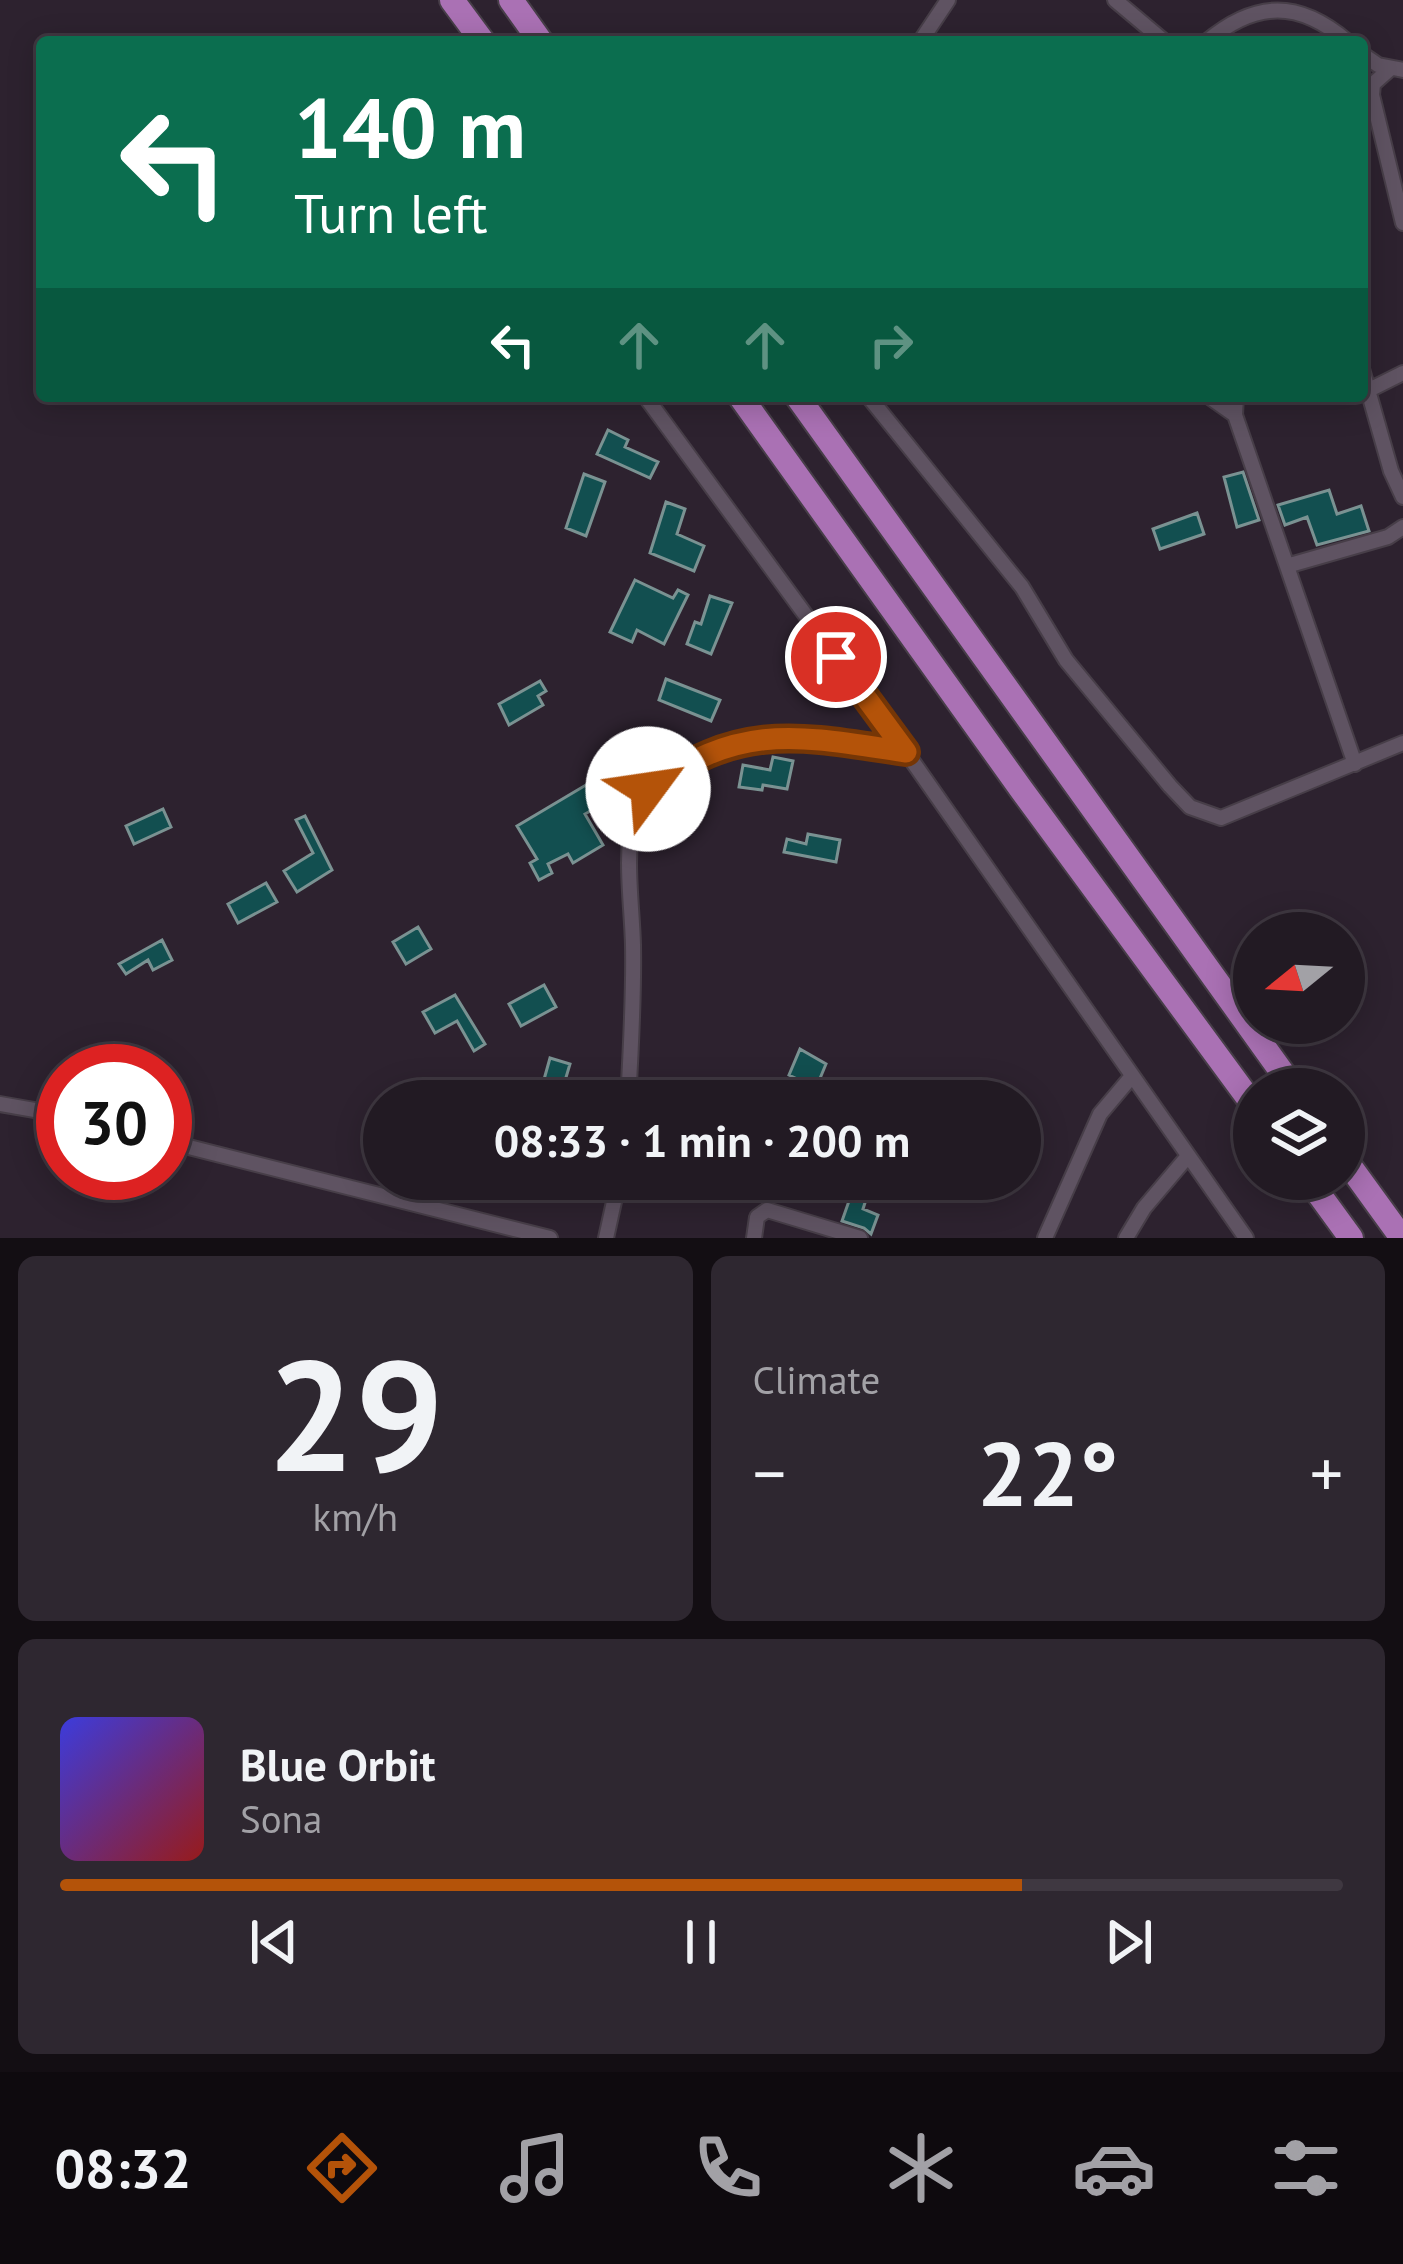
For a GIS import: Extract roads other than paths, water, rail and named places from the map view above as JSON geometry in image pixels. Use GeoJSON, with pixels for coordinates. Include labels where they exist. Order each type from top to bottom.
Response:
{"type":"FeatureCollection","features":[{"type":"Feature","properties":{"kind":"highway"},"geometry":{"type":"LineString","coordinates":[[452,0],[479,36]]}},
{"type":"Feature","properties":{"kind":"highway"},"geometry":{"type":"LineString","coordinates":[[511,0],[537,36]]}},
{"type":"Feature","properties":{"kind":"highway"},"geometry":{"type":"LineString","coordinates":[[744,402],[1233,1077]]}},
{"type":"Feature","properties":{"kind":"highway"},"geometry":{"type":"LineString","coordinates":[[801,402],[1279,1068]]}},
{"type":"Feature","properties":{"kind":"highway"},"geometry":{"type":"LineString","coordinates":[[1365,1187],[1402,1238]]}},
{"type":"Feature","properties":{"kind":"highway"},"geometry":{"type":"LineString","coordinates":[[1323,1200],[1351,1238]]}},
{"type":"Feature","properties":{"kind":"street"},"geometry":{"type":"LineString","coordinates":[[924,36],[948,0]]}},
{"type":"Feature","properties":{"kind":"street"},"geometry":{"type":"LineString","coordinates":[[1115,0],[1158,36]]}},
{"type":"Feature","properties":{"kind":"street"},"geometry":{"type":"LineString","coordinates":[[1213,36],[1232,21],[1282,7],[1325,22],[1341,36]]}},
{"type":"Feature","properties":{"kind":"street"},"geometry":{"type":"LineString","coordinates":[[1368,57],[1397,69]]}},
{"type":"Feature","properties":{"kind":"street"},"geometry":{"type":"LineString","coordinates":[[1397,69],[1373,84],[1372,95],[1403,224]]}},
{"type":"Feature","properties":{"kind":"street"},"geometry":{"type":"LineString","coordinates":[[1369,390],[1403,373]]}},
{"type":"Feature","properties":{"kind":"street"},"geometry":{"type":"LineString","coordinates":[[1368,387],[1403,497]]}},
{"type":"Feature","properties":{"kind":"street"},"geometry":{"type":"LineString","coordinates":[[649,402],[906,752],[1246,1238]]}},
{"type":"Feature","properties":{"kind":"street"},"geometry":{"type":"LineString","coordinates":[[873,402],[1022,587],[1066,660],[1190,807],[1221,818],[1403,743]]}},
{"type":"Feature","properties":{"kind":"street"},"geometry":{"type":"LineString","coordinates":[[1216,402],[1235,416]]}},
{"type":"Feature","properties":{"kind":"street"},"geometry":{"type":"LineString","coordinates":[[1236,402],[1235,416],[1355,764]]}},
{"type":"Feature","properties":{"kind":"street"},"geometry":{"type":"LineString","coordinates":[[1290,565],[1388,537],[1403,527]]}},
{"type":"Feature","properties":{"kind":"street"},"geometry":{"type":"LineString","coordinates":[[629,1080],[634,995],[631,848],[634,814],[648,789],[684,763],[754,740],[799,736],[906,752]]}},
{"type":"Feature","properties":{"kind":"street"},"geometry":{"type":"LineString","coordinates":[[1045,1238],[1100,1114],[1132,1076]]}},
{"type":"Feature","properties":{"kind":"street"},"geometry":{"type":"LineString","coordinates":[[0,1104],[36,1110]]}},
{"type":"Feature","properties":{"kind":"street"},"geometry":{"type":"LineString","coordinates":[[192,1148],[550,1238]]}},
{"type":"Feature","properties":{"kind":"street"},"geometry":{"type":"LineString","coordinates":[[1126,1238],[1144,1208],[1188,1156]]}},
{"type":"Feature","properties":{"kind":"street"},"geometry":{"type":"LineString","coordinates":[[606,1238],[614,1200]]}},
{"type":"Feature","properties":{"kind":"street"},"geometry":{"type":"LineString","coordinates":[[754,1238],[757,1216],[767,1210],[860,1238]]}}]}
